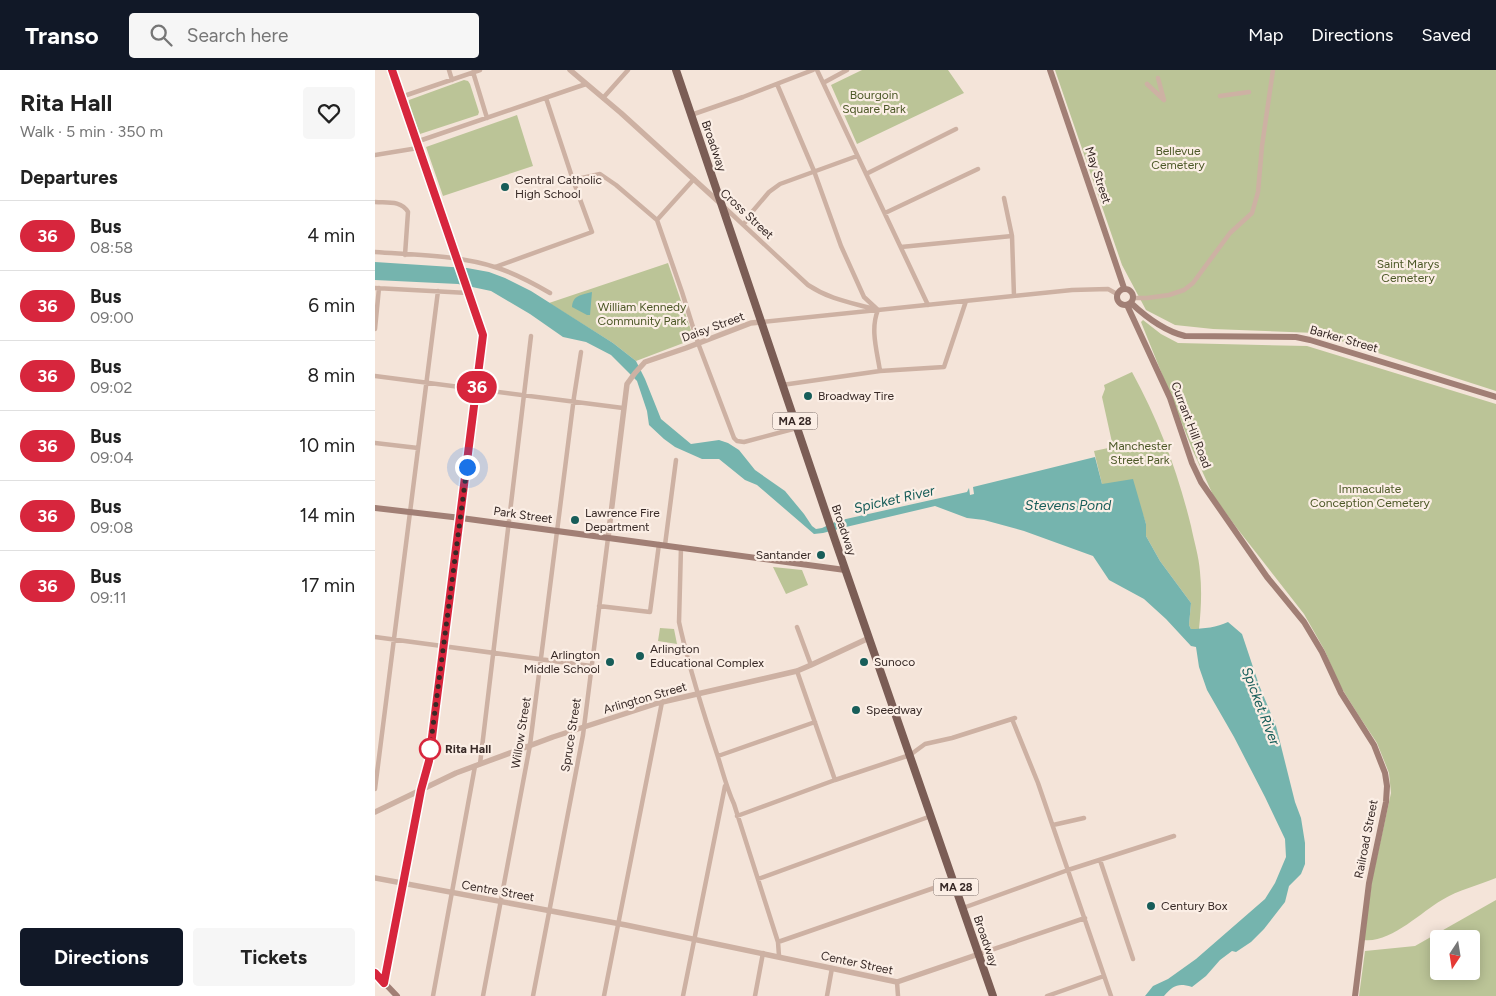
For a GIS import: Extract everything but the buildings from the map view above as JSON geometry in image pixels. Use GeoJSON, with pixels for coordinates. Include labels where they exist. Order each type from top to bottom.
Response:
{"type":"FeatureCollection","features":[{"type":"Feature","properties":{"kind":"main road","name":"Broadway"},"geometry":{"type":"LineString","coordinates":[[676,70],[845,570],[993,996]]}},
{"type":"Feature","properties":{"kind":"main road","name":"May Street"},"geometry":{"type":"LineString","coordinates":[[1050,70],[1124,288]]}},
{"type":"Feature","properties":{"kind":"main road"},"geometry":{"type":"LineString","coordinates":[[1124,288],[1131,290],[1131,302],[1119,302],[1117,294],[1124,288]]}},
{"type":"Feature","properties":{"kind":"main road","name":"Barker Street"},"geometry":{"type":"LineString","coordinates":[[1131,302],[1144,314],[1173,334],[1310,340],[1496,397]]}},
{"type":"Feature","properties":{"kind":"main road","name":"Currant Hill Road"},"geometry":{"type":"LineString","coordinates":[[1131,302],[1170,398],[1189,456],[1201,482],[1267,577],[1282,595]]}},
{"type":"Feature","properties":{"kind":"main road","name":"Park Street"},"geometry":{"type":"LineString","coordinates":[[375,508],[508,524],[845,570]]}},
{"type":"Feature","properties":{"kind":"main road","name":"Railroad Street"},"geometry":{"type":"LineString","coordinates":[[1282,595],[1304,622],[1322,652],[1341,693],[1374,745],[1385,773],[1387,786],[1386,802],[1369,883],[1355,996]]}},
{"type":"Feature","properties":{"kind":"main road"},"geometry":{"type":"LineString","coordinates":[[375,973],[397,996]]}},
{"type":"Feature","properties":{"kind":"street"},"geometry":{"type":"LineString","coordinates":[[384,983],[421,790],[429,761],[483,335],[391,70]]}},
{"type":"Feature","properties":{"kind":"street"},"geometry":{"type":"LineString","coordinates":[[449,70],[452,80]]}},
{"type":"Feature","properties":{"kind":"street"},"geometry":{"type":"LineString","coordinates":[[401,97],[480,70]]}},
{"type":"Feature","properties":{"kind":"street","name":"Cross Street"},"geometry":{"type":"LineString","coordinates":[[569,70],[744,224],[808,285],[835,300],[878,310]]}},
{"type":"Feature","properties":{"kind":"street"},"geometry":{"type":"LineString","coordinates":[[603,98],[628,70]]}},
{"type":"Feature","properties":{"kind":"street"},"geometry":{"type":"LineString","coordinates":[[691,115],[815,70],[823,83],[928,305]]}},
{"type":"Feature","properties":{"kind":"street"},"geometry":{"type":"LineString","coordinates":[[823,83],[847,70]]}},
{"type":"Feature","properties":{"kind":"street"},"geometry":{"type":"LineString","coordinates":[[1131,302],[1169,295],[1184,290],[1193,283],[1230,233],[1252,213],[1258,192],[1262,146],[1273,70]]}},
{"type":"Feature","properties":{"kind":"street"},"geometry":{"type":"LineString","coordinates":[[473,72],[487,118]]}},
{"type":"Feature","properties":{"kind":"street"},"geometry":{"type":"LineString","coordinates":[[1147,84],[1164,100],[1158,78]]}},
{"type":"Feature","properties":{"kind":"street"},"geometry":{"type":"LineString","coordinates":[[375,155],[417,145],[487,118],[586,84]]}},
{"type":"Feature","properties":{"kind":"street"},"geometry":{"type":"LineString","coordinates":[[777,84],[814,172],[841,246],[865,297],[878,310]]}},
{"type":"Feature","properties":{"kind":"street"},"geometry":{"type":"LineString","coordinates":[[1221,96],[1249,92]]}},
{"type":"Feature","properties":{"kind":"street"},"geometry":{"type":"LineString","coordinates":[[495,267],[592,232],[547,98]]}},
{"type":"Feature","properties":{"kind":"street"},"geometry":{"type":"LineString","coordinates":[[866,174],[956,129]]}},
{"type":"Feature","properties":{"kind":"street"},"geometry":{"type":"LineString","coordinates":[[744,224],[769,192],[780,184],[857,156]]}},
{"type":"Feature","properties":{"kind":"street"},"geometry":{"type":"LineString","coordinates":[[885,213],[978,170]]}},
{"type":"Feature","properties":{"kind":"street"},"geometry":{"type":"LineString","coordinates":[[573,180],[600,174],[657,220],[698,343],[737,442],[744,442],[797,428]]}},
{"type":"Feature","properties":{"kind":"street"},"geometry":{"type":"LineString","coordinates":[[657,220],[694,180]]}},
{"type":"Feature","properties":{"kind":"street"},"geometry":{"type":"LineString","coordinates":[[1004,198],[1011,236],[1014,296]]}},
{"type":"Feature","properties":{"kind":"street"},"geometry":{"type":"LineString","coordinates":[[375,202],[398,203],[407,209],[405,255]]}},
{"type":"Feature","properties":{"kind":"street"},"geometry":{"type":"LineString","coordinates":[[901,247],[1011,236]]}},
{"type":"Feature","properties":{"kind":"street"},"geometry":{"type":"LineString","coordinates":[[375,252],[495,267],[513,273],[550,293]]}},
{"type":"Feature","properties":{"kind":"street"},"geometry":{"type":"LineString","coordinates":[[375,329],[377,288],[467,291]]}},
{"type":"Feature","properties":{"kind":"street"},"geometry":{"type":"LineString","coordinates":[[761,322],[1072,290],[1108,289],[1117,294]]}},
{"type":"Feature","properties":{"kind":"street"},"geometry":{"type":"LineString","coordinates":[[375,789],[438,291]]}},
{"type":"Feature","properties":{"kind":"street"},"geometry":{"type":"LineString","coordinates":[[782,385],[880,371],[944,367],[967,301]]}},
{"type":"Feature","properties":{"kind":"street"},"geometry":{"type":"LineString","coordinates":[[878,310],[874,320],[874,335],[880,371]]}},
{"type":"Feature","properties":{"kind":"street","name":"Daisy Street"},"geometry":{"type":"LineString","coordinates":[[645,362],[751,323],[761,322]]}},
{"type":"Feature","properties":{"kind":"street"},"geometry":{"type":"LineString","coordinates":[[433,996],[477,765],[493,653],[531,336]]}},
{"type":"Feature","properties":{"kind":"street","name":"Willow Street"},"geometry":{"type":"LineString","coordinates":[[483,996],[531,746],[581,352]]}},
{"type":"Feature","properties":{"kind":"street","name":"Spruce Street"},"geometry":{"type":"LineString","coordinates":[[533,996],[584,727],[627,384],[645,362]]}},
{"type":"Feature","properties":{"kind":"street"},"geometry":{"type":"LineString","coordinates":[[375,376],[425,384],[623,408]]}},
{"type":"Feature","properties":{"kind":"street"},"geometry":{"type":"LineString","coordinates":[[375,443],[418,448]]}},
{"type":"Feature","properties":{"kind":"street"},"geometry":{"type":"LineString","coordinates":[[599,606],[650,612],[676,460]]}},
{"type":"Feature","properties":{"kind":"street"},"geometry":{"type":"LineString","coordinates":[[681,547],[679,622],[697,694],[718,756],[725,785],[778,942],[779,956]]}},
{"type":"Feature","properties":{"kind":"street"},"geometry":{"type":"LineString","coordinates":[[797,627],[811,666]]}},
{"type":"Feature","properties":{"kind":"street"},"geometry":{"type":"LineString","coordinates":[[375,638],[591,666]]}},
{"type":"Feature","properties":{"kind":"street","name":"Arlington Street"},"geometry":{"type":"LineString","coordinates":[[375,812],[455,773],[553,737],[662,702],[797,671],[869,638]]}},
{"type":"Feature","properties":{"kind":"street"},"geometry":{"type":"LineString","coordinates":[[797,671],[835,780]]}},
{"type":"Feature","properties":{"kind":"street"},"geometry":{"type":"LineString","coordinates":[[604,996],[662,702]]}},
{"type":"Feature","properties":{"kind":"street"},"geometry":{"type":"LineString","coordinates":[[737,816],[910,755],[925,744],[952,738],[1014,719],[1053,825],[1111,996]]}},
{"type":"Feature","properties":{"kind":"street"},"geometry":{"type":"LineString","coordinates":[[718,756],[815,722]]}},
{"type":"Feature","properties":{"kind":"street"},"geometry":{"type":"LineString","coordinates":[[683,996],[725,785]]}},
{"type":"Feature","properties":{"kind":"street"},"geometry":{"type":"LineString","coordinates":[[758,879],[931,816]]}},
{"type":"Feature","properties":{"kind":"street"},"geometry":{"type":"LineString","coordinates":[[1053,825],[1084,818]]}},
{"type":"Feature","properties":{"kind":"street"},"geometry":{"type":"LineString","coordinates":[[963,908],[1068,870],[1174,836]]}},
{"type":"Feature","properties":{"kind":"street"},"geometry":{"type":"LineString","coordinates":[[1100,860],[1133,959]]}},
{"type":"Feature","properties":{"kind":"street","name":"Centre Street"},"geometry":{"type":"LineString","coordinates":[[375,878],[618,924]]}},
{"type":"Feature","properties":{"kind":"street"},"geometry":{"type":"LineString","coordinates":[[778,942],[953,881]]}},
{"type":"Feature","properties":{"kind":"street","name":"Center Street"},"geometry":{"type":"LineString","coordinates":[[618,924],[897,982],[1085,918]]}},
{"type":"Feature","properties":{"kind":"street"},"geometry":{"type":"LineString","coordinates":[[755,996],[763,953]]}},
{"type":"Feature","properties":{"kind":"street"},"geometry":{"type":"LineString","coordinates":[[827,996],[832,968]]}},
{"type":"Feature","properties":{"kind":"street"},"geometry":{"type":"LineString","coordinates":[[1047,996],[1104,976]]}},
{"type":"Feature","properties":{"kind":"street"},"geometry":{"type":"LineString","coordinates":[[897,982],[898,996]]}},
{"type":"Feature","properties":{"kind":"green space","name":"Bourgoin Square Park"},"geometry":{"type":"Polygon","coordinates":[[[862,70],[948,70],[964,93],[857,144],[831,85],[862,70]]]}},
{"type":"Feature","properties":{"kind":"green space"},"geometry":{"type":"Polygon","coordinates":[[[1055,70],[1496,70],[1496,391],[1316,333],[1213,329],[1175,325],[1146,310],[1122,265],[1055,70]]]}},
{"type":"Feature","properties":{"kind":"green space"},"geometry":{"type":"Polygon","coordinates":[[[464,80],[470,84],[479,112],[478,115],[420,134],[408,103],[409,100],[464,80]]]}},
{"type":"Feature","properties":{"kind":"green space"},"geometry":{"type":"Polygon","coordinates":[[[517,115],[533,166],[443,196],[426,147],[517,115]]]}},
{"type":"Feature","properties":{"kind":"green space","name":"William Kennedy Community Park"},"geometry":{"type":"Polygon","coordinates":[[[668,263],[694,339],[636,361],[613,343],[549,303],[668,263]]]}},
{"type":"Feature","properties":{"kind":"green space","name":"Immaculate Conception Cemetery"},"geometry":{"type":"Polygon","coordinates":[[[1143,320],[1161,334],[1178,343],[1307,346],[1496,404],[1496,878],[1448,896],[1405,926],[1385,937],[1364,940],[1372,880],[1391,793],[1389,773],[1377,743],[1339,684],[1325,651],[1304,614],[1213,495],[1193,451],[1141,322],[1143,320]]]}},
{"type":"Feature","properties":{"kind":"green space","name":"Manchester Street Park"},"geometry":{"type":"Polygon","coordinates":[[[1132,372],[1159,428],[1186,506],[1201,579],[1199,629],[1191,629],[1189,625],[1191,603],[1160,561],[1146,536],[1146,524],[1143,515],[1102,484],[1094,451],[1113,447],[1102,397],[1105,389],[1104,385],[1132,372]]]}},
{"type":"Feature","properties":{"kind":"green space"},"geometry":{"type":"Polygon","coordinates":[[[773,567],[802,570],[808,585],[786,594],[773,567]]]}},
{"type":"Feature","properties":{"kind":"green space"},"geometry":{"type":"Polygon","coordinates":[[[660,628],[674,629],[677,644],[658,641],[660,628]]]}},
{"type":"Feature","properties":{"kind":"green space"},"geometry":{"type":"Polygon","coordinates":[[[1496,900],[1496,996],[1359,996],[1365,951],[1415,946],[1430,937],[1430,980],[1480,980],[1480,930],[1443,930],[1496,900]]]}},
{"type":"Feature","properties":{"kind":"water"},"geometry":{"type":"Polygon","coordinates":[[[375,262],[467,268],[489,272],[531,291],[613,343],[636,361],[661,419],[691,444],[719,440],[739,450],[755,470],[785,491],[816,529],[837,521],[967,492],[969,488],[970,495],[974,494],[973,487],[1095,457],[1102,484],[1133,479],[1146,524],[1146,536],[1160,561],[1191,603],[1189,625],[1191,629],[1201,629],[1228,622],[1242,634],[1259,685],[1276,726],[1295,802],[1301,818],[1305,843],[1305,864],[1301,874],[1289,886],[1285,902],[1251,942],[1236,952],[1232,951],[1220,960],[1206,976],[1192,987],[1180,985],[1171,989],[1164,996],[1145,996],[1153,986],[1168,979],[1196,959],[1265,899],[1275,883],[1286,857],[1285,839],[1234,737],[1207,690],[1199,667],[1196,647],[1191,646],[1144,599],[1109,580],[1093,556],[1024,531],[984,520],[967,518],[935,506],[814,534],[757,485],[745,480],[719,459],[702,459],[675,447],[664,439],[649,425],[647,411],[637,381],[611,355],[586,342],[563,337],[530,314],[491,291],[458,284],[375,280],[375,262]]]}},
{"type":"Feature","properties":{"kind":"water"},"geometry":{"type":"Polygon","coordinates":[[[592,292],[590,315],[572,307],[576,298],[592,292]]]}},
{"type":"Feature","properties":{"kind":"bus line","name":"36"},"geometry":{"type":"LineString","coordinates":[[375,973],[384,983],[421,790],[429,761],[483,335],[392,70]]}},
{"type":"Feature","properties":{"kind":"place","name":"Central Catholic High School"},"geometry":{"type":"Point","coordinates":[505,187]}},
{"type":"Feature","properties":{"kind":"place","name":"Broadway Tire"},"geometry":{"type":"Point","coordinates":[808,396]}},
{"type":"Feature","properties":{"kind":"place","name":"Lawrence Fire Department"},"geometry":{"type":"Point","coordinates":[575,520]}},
{"type":"Feature","properties":{"kind":"place","name":"Santander"},"geometry":{"type":"Point","coordinates":[821,555]}},
{"type":"Feature","properties":{"kind":"place","name":"Arlington Educational Complex"},"geometry":{"type":"Point","coordinates":[640,656]}},
{"type":"Feature","properties":{"kind":"place","name":"Arlington Middle School"},"geometry":{"type":"Point","coordinates":[610,662]}},
{"type":"Feature","properties":{"kind":"place","name":"Sunoco"},"geometry":{"type":"Point","coordinates":[864,662]}},
{"type":"Feature","properties":{"kind":"place","name":"Speedway"},"geometry":{"type":"Point","coordinates":[856,710]}},
{"type":"Feature","properties":{"kind":"place","name":"Rita Hall"},"geometry":{"type":"Point","coordinates":[430,749]}},
{"type":"Feature","properties":{"kind":"place","name":"Century Box"},"geometry":{"type":"Point","coordinates":[1151,906]}},
{"type":"Feature","properties":{"kind":"route"},"geometry":{"type":"LineString","coordinates":[[430,749],[467,467]]}},
{"type":"Feature","properties":{"kind":"park label","name":"Bellevue Cemetery"},"geometry":{"type":"Point","coordinates":[1178,158]}},
{"type":"Feature","properties":{"kind":"park label","name":"Saint Marys Cemetery"},"geometry":{"type":"Point","coordinates":[1408,271]}},
{"type":"Feature","properties":{"kind":"water label","name":"Spicket River"},"geometry":{"type":"Point","coordinates":[894,499]}},
{"type":"Feature","properties":{"kind":"water label","name":"Stevens Pond"},"geometry":{"type":"Point","coordinates":[1068,505]}},
{"type":"Feature","properties":{"kind":"water label","name":"Spicket River"},"geometry":{"type":"Point","coordinates":[1261,706]}}]}
